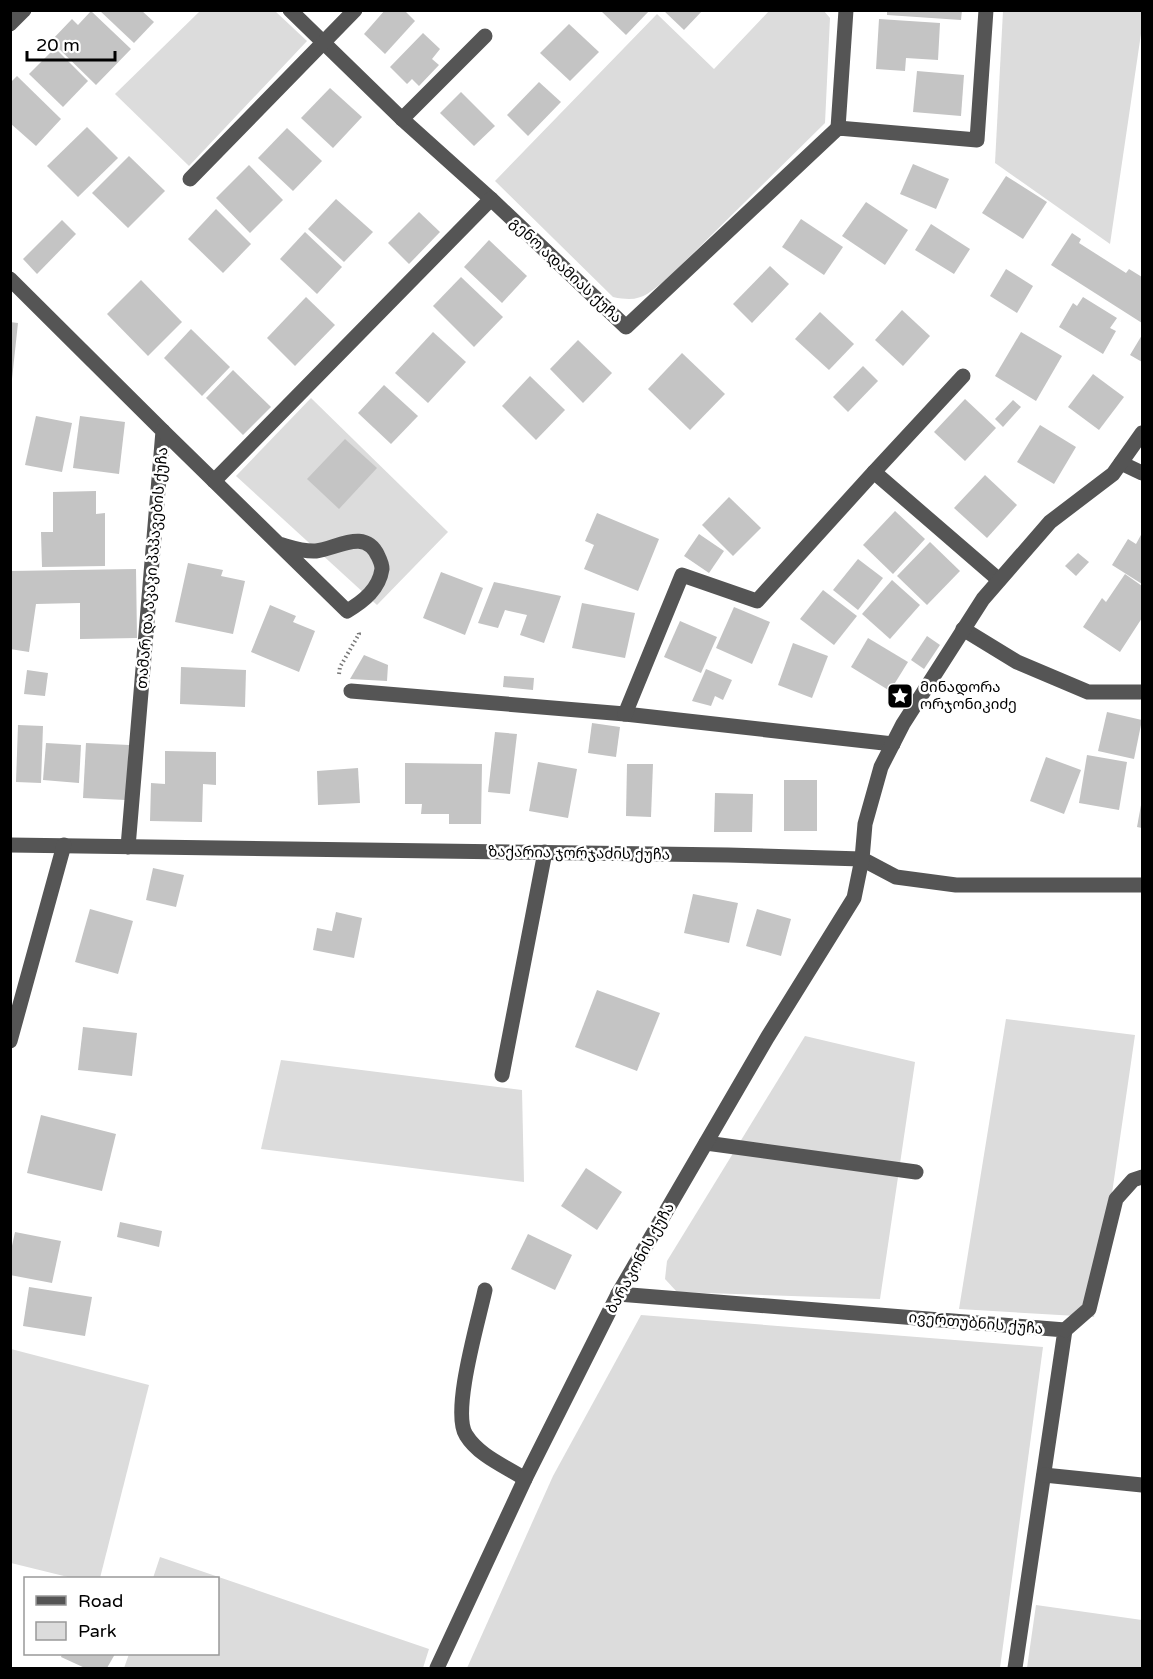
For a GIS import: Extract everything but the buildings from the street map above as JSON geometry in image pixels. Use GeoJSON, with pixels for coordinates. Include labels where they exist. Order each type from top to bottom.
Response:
{"type":"FeatureCollection","features":[{"type":"Feature","properties":{"kind":"street"},"geometry":{"type":"LineString","coordinates":[[10,24],[24,10]]}},
{"type":"Feature","properties":{"kind":"street"},"geometry":{"type":"LineString","coordinates":[[214,482],[491,199],[402,119],[290,10]]}},
{"type":"Feature","properties":{"kind":"street"},"geometry":{"type":"LineString","coordinates":[[190,178],[355,10]]}},
{"type":"Feature","properties":{"kind":"street"},"geometry":{"type":"LineString","coordinates":[[843,13],[838,128],[977,141],[986,10]]}},
{"type":"Feature","properties":{"kind":"street"},"geometry":{"type":"LineString","coordinates":[[402,119],[485,36]]}},
{"type":"Feature","properties":{"kind":"street","name":"გენო ადამიას ქუჩა"},"geometry":{"type":"LineString","coordinates":[[491,199],[626,327],[838,128]]}},
{"type":"Feature","properties":{"kind":"street","name":"თამარ და აკაკი პაპავების ქუჩა"},"geometry":{"type":"LineString","coordinates":[[10,279],[163,431],[129,847]]}},
{"type":"Feature","properties":{"kind":"street"},"geometry":{"type":"LineString","coordinates":[[625,714],[682,575],[757,601],[963,376]]}},
{"type":"Feature","properties":{"kind":"street"},"geometry":{"type":"LineString","coordinates":[[163,431],[214,482],[348,611],[364,601],[379,581],[382,565],[375,550],[367,542],[353,540],[314,551],[279,544]]}},
{"type":"Feature","properties":{"kind":"street","name":"ბარაკონის ქუჩა"},"geometry":{"type":"LineString","coordinates":[[437,1668],[525,1479],[618,1294],[767,1038],[854,898],[862,859],[865,824],[881,767],[903,724],[982,599],[1050,522],[1113,474],[1143,433]]}},
{"type":"Feature","properties":{"kind":"street"},"geometry":{"type":"LineString","coordinates":[[1121,463],[1143,473]]}},
{"type":"Feature","properties":{"kind":"street"},"geometry":{"type":"LineString","coordinates":[[874,472],[999,580]]}},
{"type":"Feature","properties":{"kind":"street"},"geometry":{"type":"LineString","coordinates":[[963,628],[1017,662],[1088,692],[1143,692]]}},
{"type":"Feature","properties":{"kind":"street"},"geometry":{"type":"LineString","coordinates":[[351,691],[625,714],[892,744]]}},
{"type":"Feature","properties":{"kind":"street","name":"ზაქარია ჯორჯაძის ქუჩა"},"geometry":{"type":"LineString","coordinates":[[10,845],[862,859],[896,877],[956,885],[1143,885]]}},
{"type":"Feature","properties":{"kind":"street"},"geometry":{"type":"LineString","coordinates":[[10,1041],[64,845]]}},
{"type":"Feature","properties":{"kind":"street"},"geometry":{"type":"LineString","coordinates":[[502,1075],[545,852]]}},
{"type":"Feature","properties":{"kind":"street"},"geometry":{"type":"LineString","coordinates":[[706,1143],[916,1172]]}},
{"type":"Feature","properties":{"kind":"street"},"geometry":{"type":"LineString","coordinates":[[1065,1330],[1089,1309],[1116,1199],[1133,1180],[1143,1177]]}},
{"type":"Feature","properties":{"kind":"street"},"geometry":{"type":"LineString","coordinates":[[485,1290],[461,1401],[464,1433],[479,1451],[525,1479]]}},
{"type":"Feature","properties":{"kind":"street","name":"ივერთუბნის ქუჩა"},"geometry":{"type":"LineString","coordinates":[[618,1294],[1065,1330],[1015,1668]]}},
{"type":"Feature","properties":{"kind":"street"},"geometry":{"type":"LineString","coordinates":[[1044,1475],[1143,1485]]}},
{"type":"Feature","properties":{"kind":"path"},"geometry":{"type":"LineString","coordinates":[[348,611],[356,623],[359,634],[340,668],[339,679],[351,691]]}},
{"type":"Feature","properties":{"kind":"green space"},"geometry":{"type":"Polygon","coordinates":[[[200,11],[275,11],[307,41],[189,166],[115,94],[200,11]]]}},
{"type":"Feature","properties":{"kind":"green space"},"geometry":{"type":"Polygon","coordinates":[[[769,11],[824,11],[830,18],[825,123],[667,279],[637,298],[613,297],[495,181],[657,14],[714,69],[769,11]]]}},
{"type":"Feature","properties":{"kind":"green space"},"geometry":{"type":"Polygon","coordinates":[[[1003,11],[1142,11],[1142,27],[1110,244],[995,163],[1003,11]]]}},
{"type":"Feature","properties":{"kind":"green space"},"geometry":{"type":"Polygon","coordinates":[[[311,398],[448,532],[377,605],[236,476],[311,398]]]}},
{"type":"Feature","properties":{"kind":"green space"},"geometry":{"type":"Polygon","coordinates":[[[1006,1019],[1135,1035],[1094,1317],[959,1309],[1006,1019]]]}},
{"type":"Feature","properties":{"kind":"green space"},"geometry":{"type":"Polygon","coordinates":[[[805,1036],[915,1062],[880,1299],[677,1292],[665,1279],[667,1261],[805,1036]]]}},
{"type":"Feature","properties":{"kind":"green space"},"geometry":{"type":"Polygon","coordinates":[[[281,1060],[522,1090],[524,1182],[261,1149],[281,1060]]]}},
{"type":"Feature","properties":{"kind":"green space"},"geometry":{"type":"Polygon","coordinates":[[[641,1315],[1043,1347],[1000,1668],[467,1668],[553,1476],[641,1315]]]}},
{"type":"Feature","properties":{"kind":"green space"},"geometry":{"type":"Polygon","coordinates":[[[11,1349],[149,1385],[100,1577],[68,1577],[11,1563],[11,1349]]]}},
{"type":"Feature","properties":{"kind":"green space"},"geometry":{"type":"Polygon","coordinates":[[[160,1557],[218,1577],[153,1577],[160,1557]]]}},
{"type":"Feature","properties":{"kind":"green space"},"geometry":{"type":"Polygon","coordinates":[[[219,1577],[429,1649],[423,1668],[124,1668],[129,1655],[219,1655],[219,1577]]]}},
{"type":"Feature","properties":{"kind":"green space"},"geometry":{"type":"Polygon","coordinates":[[[1036,1605],[1142,1620],[1142,1668],[1027,1668],[1036,1605]]]}},
{"type":"Feature","properties":{"kind":"place","name":"მინადორა ორჯონიკიძე"},"geometry":{"type":"Point","coordinates":[900,696]}}]}
